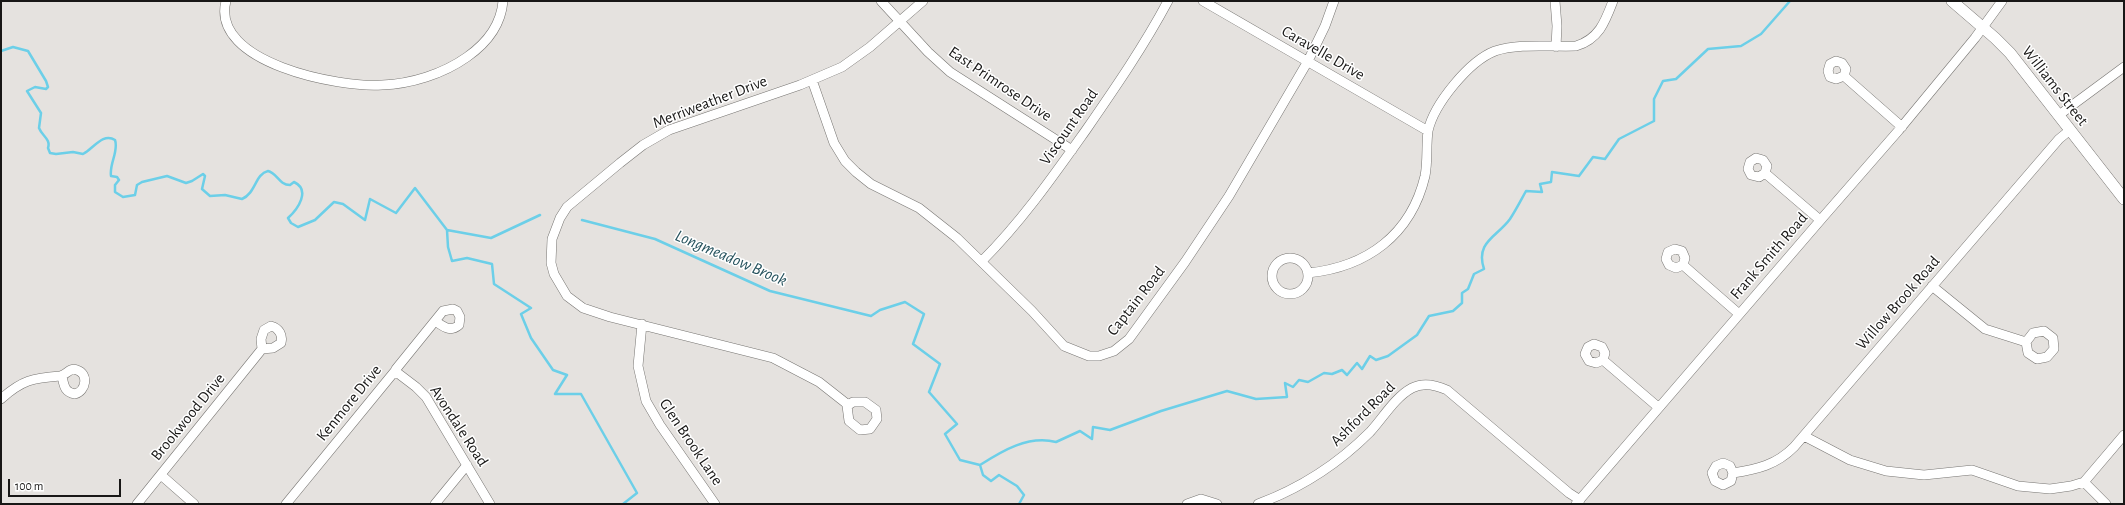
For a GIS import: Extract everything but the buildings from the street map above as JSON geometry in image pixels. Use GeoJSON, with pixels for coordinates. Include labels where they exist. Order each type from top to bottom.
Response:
{"type":"FeatureCollection","features":[{"type":"Feature","properties":{"kind":"main road","name":"Williams Street"},"geometry":{"type":"LineString","coordinates":[[1952,1],[1983,27],[2010,53],[2124,199]]}},
{"type":"Feature","properties":{"kind":"street"},"geometry":{"type":"LineString","coordinates":[[226,1],[225,14],[229,28],[242,43],[257,55],[308,76],[344,83],[371,86],[411,81],[460,62],[474,53],[494,32],[500,19],[503,1]]}},
{"type":"Feature","properties":{"kind":"street","name":"East Primrose Drive"},"geometry":{"type":"LineString","coordinates":[[881,1],[928,52],[950,72],[1072,150]]}},
{"type":"Feature","properties":{"kind":"street","name":"Merriweather Drive"},"geometry":{"type":"LineString","coordinates":[[848,404],[819,382],[774,358],[591,312],[576,303],[564,292],[554,274],[551,255],[553,234],[563,213],[630,154],[668,130],[812,80],[849,63],[923,1]]}},
{"type":"Feature","properties":{"kind":"street","name":"Viscount Road"},"geometry":{"type":"LineString","coordinates":[[982,261],[1025,214],[1072,150],[1117,84],[1168,1]]}},
{"type":"Feature","properties":{"kind":"street","name":"Caravelle Drive"},"geometry":{"type":"LineString","coordinates":[[1203,1],[1428,131]]}},
{"type":"Feature","properties":{"kind":"street","name":"Captain Road"},"geometry":{"type":"LineString","coordinates":[[812,80],[834,143],[845,161],[856,172],[871,184],[919,208],[948,231],[982,261],[1064,346],[1089,356],[1099,356],[1114,351],[1124,343],[1137,328],[1229,196],[1308,62],[1325,26],[1334,1]]}},
{"type":"Feature","properties":{"kind":"street"},"geometry":{"type":"LineString","coordinates":[[1555,1],[1557,26],[1556,47]]}},
{"type":"Feature","properties":{"kind":"street"},"geometry":{"type":"LineString","coordinates":[[1308,274],[1327,271],[1352,264],[1375,251],[1396,232],[1412,209],[1420,192],[1425,174],[1428,131],[1435,115],[1448,92],[1481,58],[1496,51],[1512,48],[1576,46],[1590,40],[1601,28],[1613,1]]}},
{"type":"Feature","properties":{"kind":"street","name":"Frank Smith Road"},"geometry":{"type":"LineString","coordinates":[[1578,502],[1658,407],[1902,127],[1983,27],[2002,1]]}},
{"type":"Feature","properties":{"kind":"street"},"geometry":{"type":"LineString","coordinates":[[2059,115],[2124,66]]}},
{"type":"Feature","properties":{"kind":"street"},"geometry":{"type":"LineString","coordinates":[[1844,76],[1902,127]]}},
{"type":"Feature","properties":{"kind":"street","name":"Willow Brook Road"},"geometry":{"type":"LineString","coordinates":[[1733,473],[1759,469],[1773,464],[1789,452],[2058,139],[2070,130]]}},
{"type":"Feature","properties":{"kind":"street"},"geometry":{"type":"LineString","coordinates":[[1765,173],[1820,220]]}},
{"type":"Feature","properties":{"kind":"street"},"geometry":{"type":"LineString","coordinates":[[1289,257],[1302,262],[1308,274],[1304,288],[1291,294],[1277,288],[1272,275],[1277,262],[1289,257]]}},
{"type":"Feature","properties":{"kind":"street"},"geometry":{"type":"LineString","coordinates":[[1683,265],[1739,314]]}},
{"type":"Feature","properties":{"kind":"street"},"geometry":{"type":"LineString","coordinates":[[1932,286],[1985,330],[2026,342]]}},
{"type":"Feature","properties":{"kind":"street","name":"Kenmore Drive"},"geometry":{"type":"LineString","coordinates":[[286,504],[435,321]]}},
{"type":"Feature","properties":{"kind":"street","name":"Glen Brook Lane"},"geometry":{"type":"LineString","coordinates":[[642,324],[638,366],[646,401],[660,426],[715,504]]}},
{"type":"Feature","properties":{"kind":"street","name":"Brookwood Drive"},"geometry":{"type":"LineString","coordinates":[[138,504],[262,349]]}},
{"type":"Feature","properties":{"kind":"street"},"geometry":{"type":"LineString","coordinates":[[1603,360],[1658,407]]}},
{"type":"Feature","properties":{"kind":"street","name":"Avondale Road"},"geometry":{"type":"LineString","coordinates":[[395,371],[423,394],[490,504]]}},
{"type":"Feature","properties":{"kind":"street"},"geometry":{"type":"LineString","coordinates":[[1,399],[25,381],[42,376],[62,376]]}},
{"type":"Feature","properties":{"kind":"street","name":"Ashford Road"},"geometry":{"type":"LineString","coordinates":[[1258,504],[1295,488],[1331,467],[1370,432],[1407,390],[1418,385],[1425,384],[1438,386],[1447,390],[1578,502]]}},
{"type":"Feature","properties":{"kind":"street"},"geometry":{"type":"LineString","coordinates":[[1804,436],[1850,460],[1896,473],[1934,475],[1972,470],[2011,484],[2042,489],[2065,488],[2084,482],[2124,435]]}},
{"type":"Feature","properties":{"kind":"street"},"geometry":{"type":"LineString","coordinates":[[435,504],[467,465]]}},
{"type":"Feature","properties":{"kind":"street"},"geometry":{"type":"LineString","coordinates":[[161,475],[194,504]]}},
{"type":"Feature","properties":{"kind":"street"},"geometry":{"type":"LineString","coordinates":[[2084,482],[2106,504]]}},
{"type":"Feature","properties":{"kind":"street"},"geometry":{"type":"LineString","coordinates":[[1186,504],[1200,499],[1217,504]]}},
{"type":"Feature","properties":{"kind":"waterway"},"geometry":{"type":"LineString","coordinates":[[980,465],[1006,450],[1025,443],[1046,440],[1056,442],[1080,431],[1092,439],[1093,427],[1110,430],[1161,411],[1227,391],[1256,399],[1287,397],[1285,383],[1293,387],[1299,380],[1308,382],[1324,373],[1332,374],[1342,370],[1347,375],[1357,363],[1362,369],[1370,356],[1376,360],[1388,356],[1417,335],[1429,316],[1453,311],[1462,303],[1462,293],[1468,289],[1474,274],[1484,269],[1482,252],[1485,246],[1510,219],[1526,191],[1542,192],[1540,184],[1551,182],[1552,172],[1579,176],[1593,157],[1605,159],[1619,139],[1654,121],[1654,99],[1663,81],[1676,79],[1708,49],[1741,46],[1761,34],[1790,1]]}},
{"type":"Feature","properties":{"kind":"waterway","name":"Longmeadow Brook"},"geometry":{"type":"LineString","coordinates":[[1,51],[13,47],[28,51],[46,81],[48,87],[46,89],[35,87],[27,91],[41,113],[39,128],[48,142],[50,153],[56,154],[73,152],[83,154],[98,142],[106,138],[115,140],[116,149],[111,167],[111,176],[117,177],[119,180],[115,185],[115,192],[123,197],[135,195],[137,185],[142,182],[167,176],[186,183],[203,174],[205,176],[202,189],[210,196],[225,195],[242,199],[250,193],[260,176],[268,171],[274,174],[283,183],[290,185],[294,182],[299,185],[302,190],[299,205],[288,218],[291,223],[298,227],[315,220],[334,202],[343,204],[365,220],[370,199],[396,213],[415,188],[447,230],[491,238],[540,215]]}},
{"type":"Feature","properties":{"kind":"waterway","name":"Longmeadow Brook"},"geometry":{"type":"LineString","coordinates":[[582,220],[655,239],[770,291],[871,316],[880,310],[905,302],[924,314],[913,344],[940,364],[929,392],[957,424],[945,434],[960,460],[980,465],[983,475],[991,481],[999,475],[1017,486],[1024,495],[1019,504]]}},
{"type":"Feature","properties":{"kind":"waterway"},"geometry":{"type":"LineString","coordinates":[[447,230],[448,247],[452,261],[467,258],[492,264],[494,284],[531,308],[521,314],[531,338],[553,370],[567,375],[555,394],[581,394],[637,493],[623,504]]}}]}
